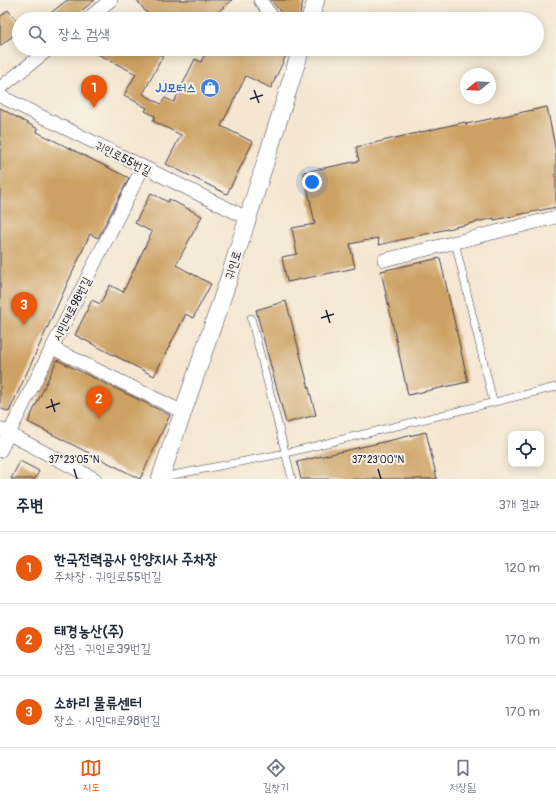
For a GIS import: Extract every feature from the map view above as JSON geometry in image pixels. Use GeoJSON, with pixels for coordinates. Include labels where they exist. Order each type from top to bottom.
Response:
{"type":"FeatureCollection","features":[{"type":"Feature","properties":{"kind":"street"},"geometry":{"type":"LineString","coordinates":[[96,12],[111,0]]}},
{"type":"Feature","properties":{"kind":"street"},"geometry":{"type":"LineString","coordinates":[[260,0],[269,12]]}},
{"type":"Feature","properties":{"kind":"street"},"geometry":{"type":"LineString","coordinates":[[312,12],[316,0]]}},
{"type":"Feature","properties":{"kind":"street"},"geometry":{"type":"LineString","coordinates":[[0,88],[40,56]]}},
{"type":"Feature","properties":{"kind":"street","name":"귀인로"},"geometry":{"type":"LineString","coordinates":[[160,478],[228,281],[247,218],[266,163],[297,56]]}},
{"type":"Feature","properties":{"kind":"street","name":"귀인로55번길"},"geometry":{"type":"LineString","coordinates":[[0,96],[143,168],[247,218]]}},
{"type":"Feature","properties":{"kind":"street","name":"시민대로98번길"},"geometry":{"type":"LineString","coordinates":[[0,451],[4,431],[52,348],[143,168]]}},
{"type":"Feature","properties":{"kind":"street"},"geometry":{"type":"LineString","coordinates":[[384,260],[556,217]]}},
{"type":"Feature","properties":{"kind":"street"},"geometry":{"type":"LineString","coordinates":[[52,348],[183,412]]}},
{"type":"Feature","properties":{"kind":"street"},"geometry":{"type":"LineString","coordinates":[[4,431],[94,479]]}},
{"type":"Feature","properties":{"kind":"lane"},"geometry":{"type":"LineString","coordinates":[[455,242],[493,401]]}},
{"type":"Feature","properties":{"kind":"lane"},"geometry":{"type":"LineString","coordinates":[[251,318],[292,479]]}},
{"type":"Feature","properties":{"kind":"lane"},"geometry":{"type":"LineString","coordinates":[[160,478],[286,453],[493,401],[556,387]]}},
{"type":"Feature","properties":{"kind":"building"},"geometry":{"type":"Polygon","coordinates":[[[67,0],[95,0],[80,12],[52,12],[67,0]]]}},
{"type":"Feature","properties":{"kind":"building"},"geometry":{"type":"Polygon","coordinates":[[[137,0],[232,0],[218,12],[146,12],[137,0]]]}},
{"type":"Feature","properties":{"kind":"building"},"geometry":{"type":"Polygon","coordinates":[[[271,0],[303,0],[300,12],[280,12],[271,0]]]}},
{"type":"Feature","properties":{"kind":"building"},"geometry":{"type":"Polygon","coordinates":[[[8,10],[12,15],[12,37],[0,46],[0,17],[8,10]]]}},
{"type":"Feature","properties":{"kind":"building"},"geometry":{"type":"Polygon","coordinates":[[[101,56],[163,56],[143,94],[161,104],[165,98],[174,102],[195,59],[201,62],[204,56],[286,56],[271,88],[246,76],[221,126],[253,142],[227,194],[166,164],[181,135],[153,121],[155,116],[145,111],[147,108],[124,95],[136,74],[101,56]]]}},
{"type":"Feature","properties":{"kind":"building"},"geometry":{"type":"Polygon","coordinates":[[[547,107],[556,152],[556,207],[494,220],[494,218],[379,245],[378,238],[350,244],[355,268],[287,282],[282,257],[297,254],[292,228],[315,224],[304,172],[359,161],[356,147],[465,122],[466,124],[547,107]]]}},
{"type":"Feature","properties":{"kind":"building"},"geometry":{"type":"Polygon","coordinates":[[[0,108],[38,129],[37,132],[129,178],[98,238],[90,234],[9,412],[0,408],[0,108]]]}},
{"type":"Feature","properties":{"kind":"building"},"geometry":{"type":"Polygon","coordinates":[[[151,193],[168,202],[169,199],[202,216],[176,265],[211,284],[193,318],[186,314],[154,376],[75,335],[92,300],[100,304],[110,285],[123,292],[152,232],[135,223],[151,193]]]}},
{"type":"Feature","properties":{"kind":"building"},"geometry":{"type":"Polygon","coordinates":[[[440,258],[468,382],[408,395],[381,271],[440,258]]]}},
{"type":"Feature","properties":{"kind":"building"},"geometry":{"type":"Polygon","coordinates":[[[286,301],[316,415],[286,423],[256,310],[286,301]]]}},
{"type":"Feature","properties":{"kind":"building"},"geometry":{"type":"Polygon","coordinates":[[[57,360],[170,415],[140,479],[28,422],[57,360]]]}},
{"type":"Feature","properties":{"kind":"building"},"geometry":{"type":"Polygon","coordinates":[[[426,432],[437,479],[301,479],[297,462],[426,432]]]}},
{"type":"Feature","properties":{"kind":"building"},"geometry":{"type":"Polygon","coordinates":[[[20,461],[39,471],[35,479],[11,479],[20,461]]]}},
{"type":"Feature","properties":{"kind":"place","name":"JJ모터스"},"geometry":{"type":"Point","coordinates":[210,88]}},
{"type":"Feature","properties":{"kind":"place","name":"한국전력공사 안양지사 주차장"},"geometry":{"type":"Point","coordinates":[94,108]}},
{"type":"Feature","properties":{"kind":"place","name":"소하리 물류센터"},"geometry":{"type":"Point","coordinates":[24,325]}},
{"type":"Feature","properties":{"kind":"place","name":"태경농산(주)"},"geometry":{"type":"Point","coordinates":[99,419]}}]}
